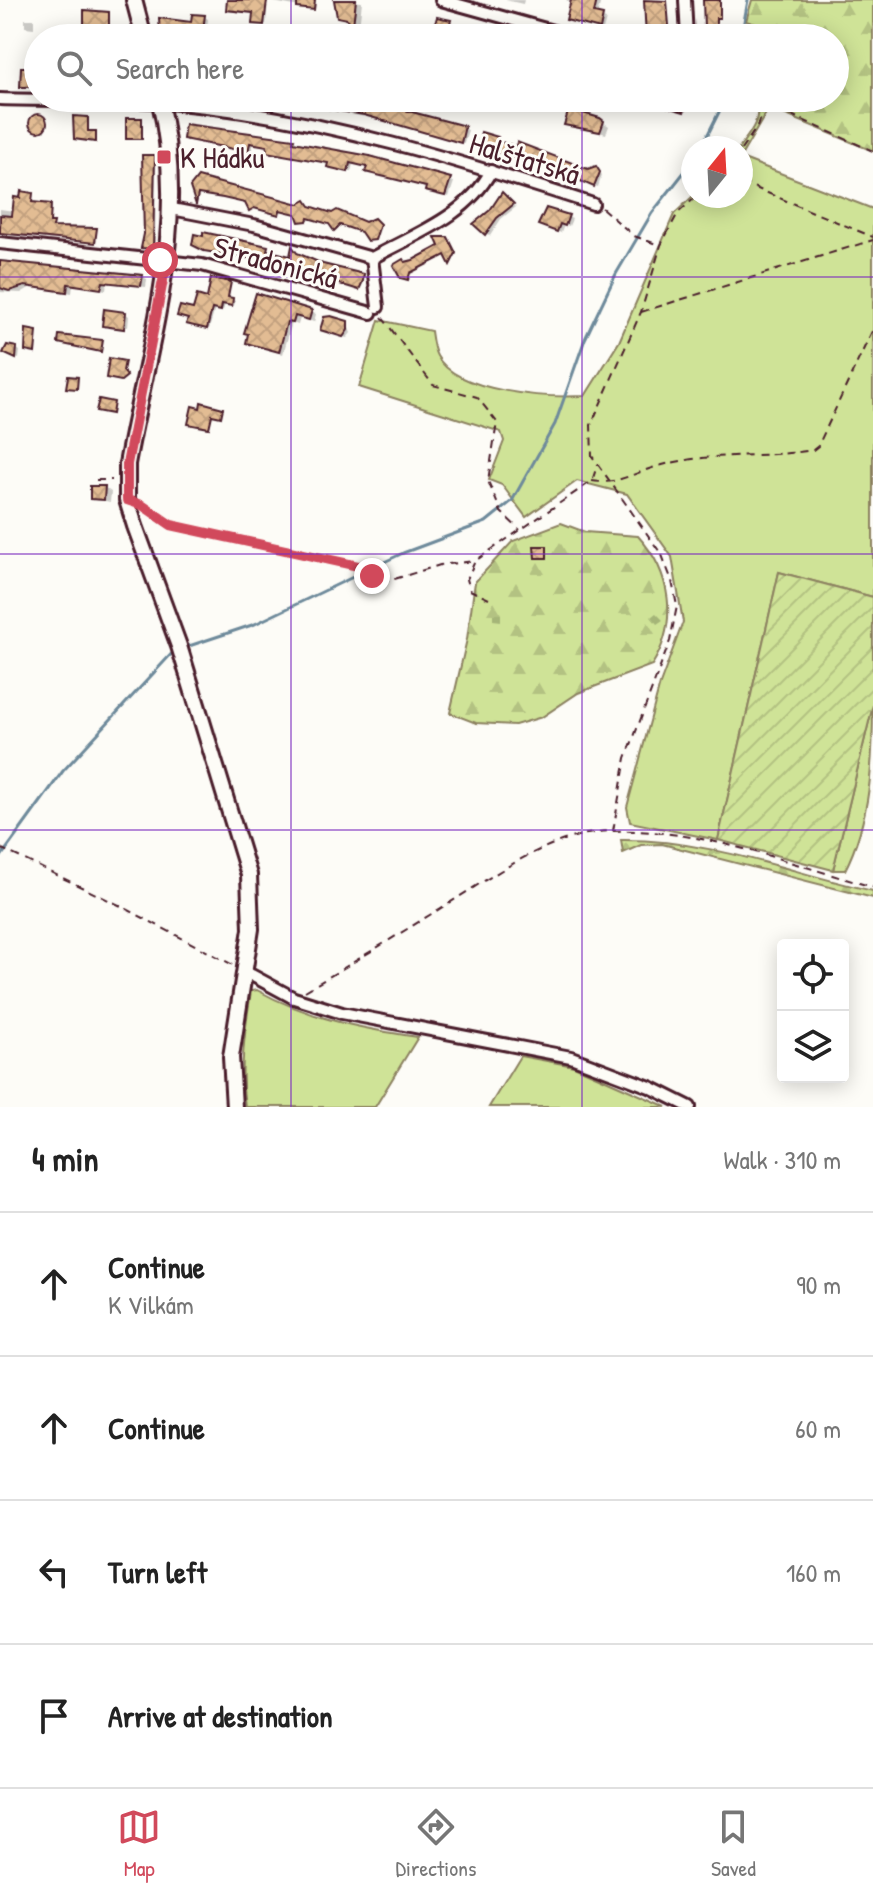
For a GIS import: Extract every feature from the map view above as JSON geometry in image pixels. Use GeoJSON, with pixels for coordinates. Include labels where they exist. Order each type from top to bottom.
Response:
{"type":"FeatureCollection","features":[{"type":"Feature","properties":{"kind":"street"},"geometry":{"type":"LineString","coordinates":[[134,0],[140,24]]}},
{"type":"Feature","properties":{"kind":"street"},"geometry":{"type":"LineString","coordinates":[[441,0],[528,24]]}},
{"type":"Feature","properties":{"kind":"street"},"geometry":{"type":"LineString","coordinates":[[685,0],[686,24]]}},
{"type":"Feature","properties":{"kind":"street","name":"Halštatská"},"geometry":{"type":"LineString","coordinates":[[0,99],[24,99]]}},
{"type":"Feature","properties":{"kind":"street"},"geometry":{"type":"LineString","coordinates":[[162,112],[168,146],[172,209],[167,260],[139,397],[126,480],[127,500],[180,649],[249,875],[253,912],[231,1057],[234,1107]]}},
{"type":"Feature","properties":{"kind":"street","name":"Halštatská"},"geometry":{"type":"LineString","coordinates":[[239,112],[395,143],[593,204]]}},
{"type":"Feature","properties":{"kind":"street"},"geometry":{"type":"LineString","coordinates":[[172,209],[254,225],[372,258],[463,208],[480,193],[491,171]]}},
{"type":"Feature","properties":{"kind":"street","name":"Stradonická"},"geometry":{"type":"LineString","coordinates":[[0,243],[167,260],[231,272],[376,311]]}},
{"type":"Feature","properties":{"kind":"street"},"geometry":{"type":"LineString","coordinates":[[372,258],[376,268],[376,311]]}},
{"type":"Feature","properties":{"kind":"street"},"geometry":{"type":"LineString","coordinates":[[244,971],[294,998],[342,1013],[571,1057],[650,1087],[690,1107]]}},
{"type":"Feature","properties":{"kind":"path"},"geometry":{"type":"LineString","coordinates":[[751,136],[761,112]]}},
{"type":"Feature","properties":{"kind":"path"},"geometry":{"type":"LineString","coordinates":[[784,112],[873,151]]}},
{"type":"Feature","properties":{"kind":"path"},"geometry":{"type":"LineString","coordinates":[[753,187],[873,238]]}},
{"type":"Feature","properties":{"kind":"path"},"geometry":{"type":"LineString","coordinates":[[593,204],[603,208],[634,236],[661,245]]}},
{"type":"Feature","properties":{"kind":"path"},"geometry":{"type":"LineString","coordinates":[[613,831],[626,758],[670,641],[677,606],[662,555],[592,456],[591,425],[641,312],[661,245],[684,208]]}},
{"type":"Feature","properties":{"kind":"path"},"geometry":{"type":"LineString","coordinates":[[641,312],[873,238]]}},
{"type":"Feature","properties":{"kind":"path"},"geometry":{"type":"LineString","coordinates":[[376,311],[433,385],[477,397],[497,422],[488,481],[501,512],[520,530]]}},
{"type":"Feature","properties":{"kind":"path"},"geometry":{"type":"LineString","coordinates":[[592,481],[609,484],[654,467],[699,457],[813,450],[818,446],[873,329]]}},
{"type":"Feature","properties":{"kind":"path"},"geometry":{"type":"LineString","coordinates":[[127,500],[142,505],[171,525],[358,566],[372,576],[388,581],[440,565],[475,561],[592,481],[597,465]]}},
{"type":"Feature","properties":{"kind":"path"},"geometry":{"type":"LineString","coordinates":[[96,480],[126,480]]}},
{"type":"Feature","properties":{"kind":"path"},"geometry":{"type":"LineString","coordinates":[[475,561],[467,579],[470,590],[489,599]]}},
{"type":"Feature","properties":{"kind":"path"},"geometry":{"type":"LineString","coordinates":[[294,998],[516,862],[554,842],[613,831],[711,842],[873,887]]}},
{"type":"Feature","properties":{"kind":"path"},"geometry":{"type":"LineString","coordinates":[[0,848],[119,905],[244,971]]}},
{"type":"Feature","properties":{"kind":"green space"},"geometry":{"type":"Polygon","coordinates":[[[752,0],[873,0],[873,151],[779,112],[849,112],[849,24],[755,24],[746,21],[752,0]]]}},
{"type":"Feature","properties":{"kind":"green space"},"geometry":{"type":"Polygon","coordinates":[[[757,112],[767,112],[753,136],[748,136],[750,133],[757,112]]]}},
{"type":"Feature","properties":{"kind":"green space"},"geometry":{"type":"Polygon","coordinates":[[[753,163],[873,209],[873,597],[779,572],[718,840],[630,822],[627,807],[660,684],[683,622],[672,557],[627,494],[577,481],[526,517],[502,485],[489,480],[504,441],[501,432],[359,387],[379,320],[431,331],[437,356],[463,378],[505,391],[585,396],[619,342],[674,214],[681,207],[753,208],[753,163]]]}},
{"type":"Feature","properties":{"kind":"green space"},"geometry":{"type":"Polygon","coordinates":[[[561,523],[585,532],[638,536],[649,550],[658,565],[668,598],[666,632],[652,665],[578,693],[542,717],[515,725],[476,723],[450,713],[467,639],[475,582],[513,541],[561,523]]]}},
{"type":"Feature","properties":{"kind":"green space"},"geometry":{"type":"Polygon","coordinates":[[[779,572],[873,597],[873,705],[833,870],[718,840],[779,572]]]}},
{"type":"Feature","properties":{"kind":"green space"},"geometry":{"type":"Polygon","coordinates":[[[873,705],[871,768],[865,810],[854,851],[845,870],[833,870],[873,705]]]}},
{"type":"Feature","properties":{"kind":"green space"},"geometry":{"type":"Polygon","coordinates":[[[621,840],[686,845],[748,858],[873,891],[873,898],[662,844],[641,845],[623,853],[621,840]]]}},
{"type":"Feature","properties":{"kind":"green space"},"geometry":{"type":"Polygon","coordinates":[[[257,990],[295,1008],[335,1021],[418,1037],[375,1107],[245,1107],[245,1035],[251,991],[257,990]]]}},
{"type":"Feature","properties":{"kind":"green space"},"geometry":{"type":"Polygon","coordinates":[[[520,1056],[574,1066],[667,1107],[489,1107],[520,1056]]]}},
{"type":"Feature","properties":{"kind":"building"},"geometry":{"type":"Polygon","coordinates":[[[227,0],[267,0],[264,24],[252,24],[253,13],[226,10],[227,0]]]}},
{"type":"Feature","properties":{"kind":"building"},"geometry":{"type":"Polygon","coordinates":[[[297,0],[315,0],[314,10],[297,8],[297,0]]]}},
{"type":"Feature","properties":{"kind":"building"},"geometry":{"type":"Polygon","coordinates":[[[334,0],[356,0],[353,24],[337,17],[334,0]]]}},
{"type":"Feature","properties":{"kind":"building"},"geometry":{"type":"Polygon","coordinates":[[[571,0],[597,0],[594,13],[603,15],[601,24],[566,20],[571,0]]]}},
{"type":"Feature","properties":{"kind":"building"},"geometry":{"type":"Polygon","coordinates":[[[644,0],[667,1],[669,24],[645,24],[644,0]]]}},
{"type":"Feature","properties":{"kind":"building"},"geometry":{"type":"Polygon","coordinates":[[[703,0],[720,0],[720,18],[716,18],[716,24],[704,24],[703,0]]]}},
{"type":"Feature","properties":{"kind":"building"},"geometry":{"type":"Polygon","coordinates":[[[84,10],[109,12],[109,24],[84,24],[84,10]]]}},
{"type":"Feature","properties":{"kind":"building"},"geometry":{"type":"Polygon","coordinates":[[[192,14],[205,15],[204,24],[159,24],[159,18],[191,22],[192,14]]]}},
{"type":"Feature","properties":{"kind":"building"},"geometry":{"type":"Polygon","coordinates":[[[437,17],[451,20],[450,24],[435,24],[437,17]]]}},
{"type":"Feature","properties":{"kind":"building"},"geometry":{"type":"Polygon","coordinates":[[[21,67],[24,67],[24,87],[20,87],[21,67]]]}},
{"type":"Feature","properties":{"kind":"building"},"geometry":{"type":"Polygon","coordinates":[[[346,112],[412,112],[465,126],[461,143],[346,112]]]}},
{"type":"Feature","properties":{"kind":"building"},"geometry":{"type":"Polygon","coordinates":[[[568,112],[579,112],[604,121],[600,132],[564,125],[568,112]]]}},
{"type":"Feature","properties":{"kind":"building"},"geometry":{"type":"Polygon","coordinates":[[[38,114],[47,123],[38,132],[29,123],[38,114]]]}},
{"type":"Feature","properties":{"kind":"building"},"geometry":{"type":"Polygon","coordinates":[[[73,116],[88,117],[88,131],[96,131],[96,142],[74,139],[73,116]]]}},
{"type":"Feature","properties":{"kind":"building"},"geometry":{"type":"Polygon","coordinates":[[[126,118],[142,118],[142,139],[126,139],[126,118]]]}},
{"type":"Feature","properties":{"kind":"building"},"geometry":{"type":"Polygon","coordinates":[[[185,124],[294,139],[293,142],[370,156],[451,178],[445,196],[425,191],[426,187],[365,172],[367,167],[350,163],[348,172],[327,167],[328,163],[266,152],[267,146],[250,143],[248,152],[183,139],[185,124]]]}},
{"type":"Feature","properties":{"kind":"building"},"geometry":{"type":"Polygon","coordinates":[[[481,132],[498,137],[497,141],[516,146],[517,142],[588,169],[596,166],[600,172],[594,187],[553,169],[478,148],[481,132]]]}},
{"type":"Feature","properties":{"kind":"building"},"geometry":{"type":"Polygon","coordinates":[[[142,155],[155,155],[153,249],[141,248],[144,234],[142,155]]]}},
{"type":"Feature","properties":{"kind":"building"},"geometry":{"type":"Polygon","coordinates":[[[198,177],[299,204],[306,200],[310,206],[332,213],[337,210],[365,222],[374,218],[380,224],[375,240],[367,241],[361,232],[340,225],[334,231],[329,224],[308,218],[299,222],[296,214],[280,210],[279,215],[254,208],[249,211],[245,203],[223,198],[198,194],[196,205],[190,187],[198,177]]]}},
{"type":"Feature","properties":{"kind":"building"},"geometry":{"type":"Polygon","coordinates":[[[21,191],[33,193],[32,202],[51,204],[50,222],[54,222],[53,227],[97,228],[95,243],[0,233],[0,215],[12,216],[14,197],[20,198],[21,191]]]}},
{"type":"Feature","properties":{"kind":"building"},"geometry":{"type":"Polygon","coordinates":[[[502,192],[514,204],[497,218],[485,235],[473,224],[490,210],[502,192]]]}},
{"type":"Feature","properties":{"kind":"building"},"geometry":{"type":"Polygon","coordinates":[[[546,208],[569,215],[565,226],[560,224],[557,232],[538,225],[546,208]]]}},
{"type":"Feature","properties":{"kind":"building"},"geometry":{"type":"Polygon","coordinates":[[[203,232],[268,246],[267,250],[290,256],[292,246],[297,253],[323,264],[364,274],[363,281],[359,290],[265,261],[204,251],[192,245],[194,234],[203,236],[203,232]]]}},
{"type":"Feature","properties":{"kind":"building"},"geometry":{"type":"Polygon","coordinates":[[[435,237],[448,237],[456,253],[450,265],[445,255],[410,273],[408,280],[400,278],[393,265],[403,259],[405,262],[413,260],[439,246],[435,237]]]}},
{"type":"Feature","properties":{"kind":"building"},"geometry":{"type":"Polygon","coordinates":[[[0,261],[143,275],[141,286],[103,282],[101,289],[68,284],[67,292],[25,286],[9,291],[0,288],[0,261]]]}},
{"type":"Feature","properties":{"kind":"building"},"geometry":{"type":"Polygon","coordinates":[[[211,278],[231,282],[228,297],[233,298],[232,306],[222,304],[221,311],[212,309],[207,329],[186,324],[188,319],[177,316],[180,306],[193,309],[197,295],[207,298],[211,278]]]}},
{"type":"Feature","properties":{"kind":"building"},"geometry":{"type":"Polygon","coordinates":[[[256,293],[312,310],[309,320],[295,316],[293,323],[287,322],[279,352],[246,343],[248,334],[244,333],[256,293]]]}},
{"type":"Feature","properties":{"kind":"building"},"geometry":{"type":"Polygon","coordinates":[[[104,309],[126,312],[124,329],[102,326],[104,309]]]}},
{"type":"Feature","properties":{"kind":"building"},"geometry":{"type":"Polygon","coordinates":[[[324,317],[348,321],[348,330],[343,337],[320,330],[324,317]]]}},
{"type":"Feature","properties":{"kind":"building"},"geometry":{"type":"Polygon","coordinates":[[[26,329],[37,331],[35,353],[25,351],[26,329]]]}},
{"type":"Feature","properties":{"kind":"building"},"geometry":{"type":"Polygon","coordinates":[[[59,335],[103,340],[101,352],[58,343],[59,335]]]}},
{"type":"Feature","properties":{"kind":"building"},"geometry":{"type":"Polygon","coordinates":[[[7,345],[17,347],[16,359],[3,353],[7,345]]]}},
{"type":"Feature","properties":{"kind":"building"},"geometry":{"type":"Polygon","coordinates":[[[109,358],[125,361],[123,371],[127,376],[121,381],[106,378],[109,358]]]}},
{"type":"Feature","properties":{"kind":"building"},"geometry":{"type":"Polygon","coordinates":[[[68,376],[78,377],[77,389],[66,388],[68,376]]]}},
{"type":"Feature","properties":{"kind":"building"},"geometry":{"type":"Polygon","coordinates":[[[99,399],[114,402],[112,414],[96,411],[99,399]]]}},
{"type":"Feature","properties":{"kind":"building"},"geometry":{"type":"Polygon","coordinates":[[[201,402],[223,408],[221,417],[212,415],[209,428],[188,424],[192,406],[200,408],[201,402]]]}},
{"type":"Feature","properties":{"kind":"building"},"geometry":{"type":"Polygon","coordinates":[[[90,486],[105,486],[104,500],[90,499],[90,486]]]}},
{"type":"Feature","properties":{"kind":"building"},"geometry":{"type":"Polygon","coordinates":[[[534,546],[547,546],[547,558],[535,558],[534,546]]]}},
{"type":"Feature","properties":{"kind":"waterway"},"geometry":{"type":"LineString","coordinates":[[744,24],[748,0]]}},
{"type":"Feature","properties":{"kind":"waterway"},"geometry":{"type":"LineString","coordinates":[[707,136],[719,112]]}},
{"type":"Feature","properties":{"kind":"waterway"},"geometry":{"type":"LineString","coordinates":[[186,647],[255,624],[403,553],[486,522],[512,501],[555,424],[585,339],[616,274],[652,213],[681,176]]}},
{"type":"Feature","properties":{"kind":"waterway"},"geometry":{"type":"LineString","coordinates":[[0,858],[63,771],[175,650]]}},
{"type":"Feature","properties":{"kind":"place","name":"K Hádku"},"geometry":{"type":"Point","coordinates":[164,157]}},
{"type":"Feature","properties":{"kind":"route"},"geometry":{"type":"LineString","coordinates":[[160,260],[167,260],[127,464],[127,500],[142,505],[171,525],[358,566],[372,576]]}}]}
